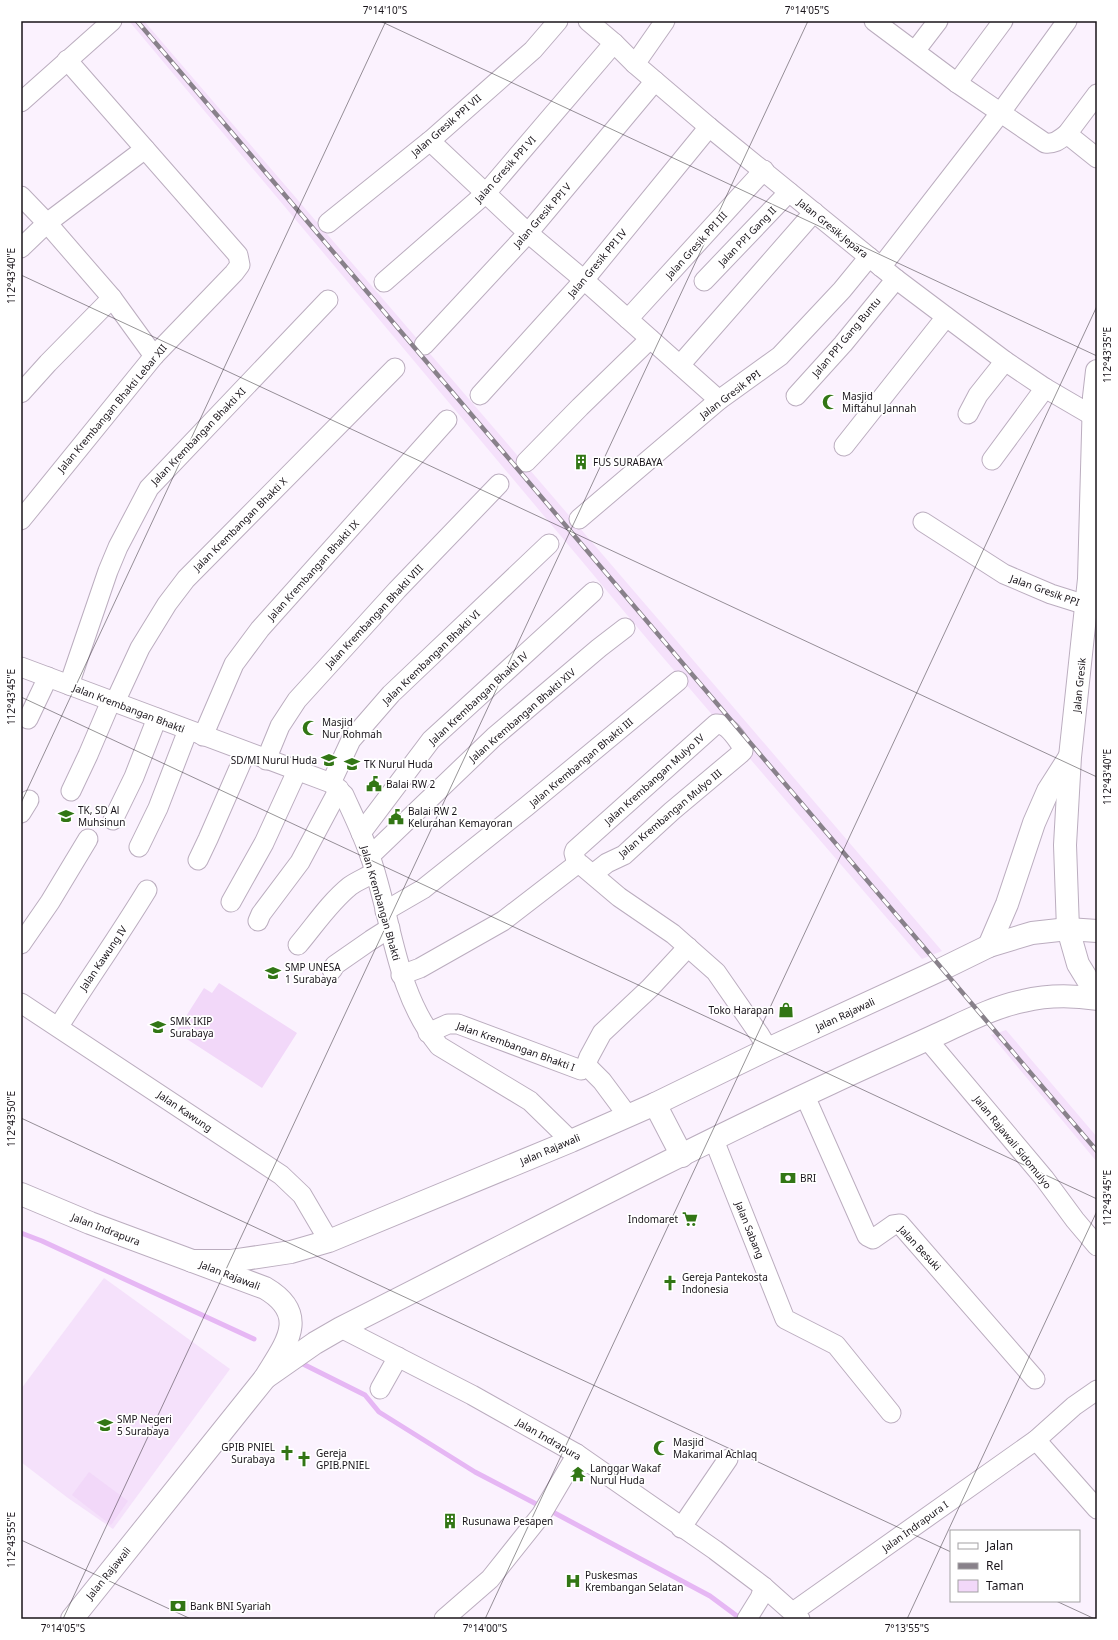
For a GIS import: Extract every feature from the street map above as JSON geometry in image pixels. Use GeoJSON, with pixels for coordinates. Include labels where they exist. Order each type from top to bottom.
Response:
{"type":"FeatureCollection","features":[{"type":"Feature","properties":{"kind":"main road","name":"Jalan Gresik"},"geometry":{"type":"LineString","coordinates":[[1097,371],[1089,579],[1070,757],[1065,845],[1068,929],[1078,964],[1089,982],[1097,991]]}},
{"type":"Feature","properties":{"kind":"main road"},"geometry":{"type":"LineString","coordinates":[[989,946],[1007,904],[1034,823],[1048,791],[1070,757]]}},
{"type":"Feature","properties":{"kind":"main road","name":"Jalan Rajawali"},"geometry":{"type":"LineString","coordinates":[[192,1261],[231,1261],[254,1258],[291,1252],[329,1241],[571,1141],[655,1104],[768,1049],[989,946],[1032,933],[1068,929],[1097,931]]}},
{"type":"Feature","properties":{"kind":"main road","name":"Jalan Rajawali"},"geometry":{"type":"LineString","coordinates":[[265,1378],[315,1343],[341,1328],[714,1140],[927,1039],[981,1015],[1022,1001],[1058,995],[1097,999]]}},
{"type":"Feature","properties":{"kind":"main road"},"geometry":{"type":"LineString","coordinates":[[655,1104],[682,1156]]}},
{"type":"Feature","properties":{"kind":"main road","name":"Jalan Indrapura"},"geometry":{"type":"LineString","coordinates":[[21,1194],[90,1223],[192,1261]]}},
{"type":"Feature","properties":{"kind":"main road","name":"Jalan Rajawali"},"geometry":{"type":"LineString","coordinates":[[72,1619],[265,1378],[289,1339],[291,1331],[288,1310],[277,1295],[265,1288],[192,1261]]}},
{"type":"Feature","properties":{"kind":"street"},"geometry":{"type":"LineString","coordinates":[[21,102],[112,21]]}},
{"type":"Feature","properties":{"kind":"street","name":"Jalan Gresik PPI VII"},"geometry":{"type":"LineString","coordinates":[[328,223],[430,141],[533,50],[558,21]]}},
{"type":"Feature","properties":{"kind":"street","name":"Jalan Gresik Jepara"},"geometry":{"type":"LineString","coordinates":[[588,21],[637,61],[655,81],[709,127],[764,170],[896,279],[946,317],[1005,361],[1045,388],[1095,402]]}},
{"type":"Feature","properties":{"kind":"street"},"geometry":{"type":"LineString","coordinates":[[637,61],[665,21]]}},
{"type":"Feature","properties":{"kind":"street"},"geometry":{"type":"LineString","coordinates":[[874,21],[957,83],[1045,143],[1052,144],[1067,134],[1097,94]]}},
{"type":"Feature","properties":{"kind":"street"},"geometry":{"type":"LineString","coordinates":[[915,51],[938,21]]}},
{"type":"Feature","properties":{"kind":"street"},"geometry":{"type":"LineString","coordinates":[[957,83],[1003,21]]}},
{"type":"Feature","properties":{"kind":"street","name":"Jalan Gresik PPI"},"geometry":{"type":"LineString","coordinates":[[579,519],[719,400],[780,356],[842,290],[875,262],[1000,112],[1067,21]]}},
{"type":"Feature","properties":{"kind":"street","name":"Jalan Gresik PPI VI"},"geometry":{"type":"LineString","coordinates":[[384,282],[486,193],[614,43]]}},
{"type":"Feature","properties":{"kind":"street"},"geometry":{"type":"LineString","coordinates":[[21,248],[47,223],[145,149],[67,60]]}},
{"type":"Feature","properties":{"kind":"street","name":"Jalan Gresik PPI V"},"geometry":{"type":"LineString","coordinates":[[424,345],[528,233],[655,81]]}},
{"type":"Feature","properties":{"kind":"street","name":"Jalan Gresik PPI IV"},"geometry":{"type":"LineString","coordinates":[[480,395],[584,280],[709,127]]}},
{"type":"Feature","properties":{"kind":"street"},"geometry":{"type":"LineString","coordinates":[[1067,134],[1097,158]]}},
{"type":"Feature","properties":{"kind":"street"},"geometry":{"type":"LineString","coordinates":[[430,141],[528,233],[584,280],[719,400]]}},
{"type":"Feature","properties":{"kind":"street","name":"Jalan Krembangan Bhakti Lebar XII"},"geometry":{"type":"LineString","coordinates":[[21,520],[154,356],[240,265],[238,255],[145,149]]}},
{"type":"Feature","properties":{"kind":"street","name":"Jalan Gresik PPI III"},"geometry":{"type":"LineString","coordinates":[[628,319],[764,170]]}},
{"type":"Feature","properties":{"kind":"street","name":"Jalan PPI Gang II"},"geometry":{"type":"LineString","coordinates":[[704,281],[789,192]]}},
{"type":"Feature","properties":{"kind":"street"},"geometry":{"type":"LineString","coordinates":[[21,196],[47,223],[112,298],[154,356]]}},
{"type":"Feature","properties":{"kind":"street"},"geometry":{"type":"LineString","coordinates":[[680,365],[814,212]]}},
{"type":"Feature","properties":{"kind":"street","name":"Jalan PPI Gang Buntu"},"geometry":{"type":"LineString","coordinates":[[796,396],[843,344],[896,279]]}},
{"type":"Feature","properties":{"kind":"street"},"geometry":{"type":"LineString","coordinates":[[21,393],[48,363],[112,298]]}},
{"type":"Feature","properties":{"kind":"street","name":"Jalan Krembangan Bhakti XI"},"geometry":{"type":"LineString","coordinates":[[69,685],[108,571],[118,548],[149,488],[328,300]]}},
{"type":"Feature","properties":{"kind":"street"},"geometry":{"type":"LineString","coordinates":[[844,446],[946,317]]}},
{"type":"Feature","properties":{"kind":"street"},"geometry":{"type":"LineString","coordinates":[[526,462],[650,339]]}},
{"type":"Feature","properties":{"kind":"street"},"geometry":{"type":"LineString","coordinates":[[968,414],[978,395],[1005,361]]}},
{"type":"Feature","properties":{"kind":"street","name":"Jalan Krembangan Bhakti X"},"geometry":{"type":"LineString","coordinates":[[71,791],[140,648],[167,604],[186,578],[395,368]]}},
{"type":"Feature","properties":{"kind":"street"},"geometry":{"type":"LineString","coordinates":[[992,460],[1045,388]]}},
{"type":"Feature","properties":{"kind":"street","name":"Jalan Krembangan Bhakti IX"},"geometry":{"type":"LineString","coordinates":[[139,847],[160,802],[234,664],[260,629],[447,420]]}},
{"type":"Feature","properties":{"kind":"street","name":"Jalan Krembangan Bhakti VIII"},"geometry":{"type":"LineString","coordinates":[[266,760],[280,726],[297,700],[397,590],[499,484]]}},
{"type":"Feature","properties":{"kind":"street","name":"Jalan Gresik PPI"},"geometry":{"type":"LineString","coordinates":[[923,522],[1004,574],[1030,586],[1086,605]]}},
{"type":"Feature","properties":{"kind":"street","name":"Jalan Krembangan Bhakti VI"},"geometry":{"type":"LineString","coordinates":[[258,920],[300,862],[335,786],[351,740],[390,694],[549,544]]}},
{"type":"Feature","properties":{"kind":"street","name":"Jalan Krembangan Bhakti IV"},"geometry":{"type":"LineString","coordinates":[[361,833],[431,740],[593,592]]}},
{"type":"Feature","properties":{"kind":"street","name":"Jalan Krembangan Bhakti XIV"},"geometry":{"type":"LineString","coordinates":[[298,945],[327,908],[372,864],[494,737],[599,648],[625,628]]}},
{"type":"Feature","properties":{"kind":"street","name":"Jalan Krembangan Bhakti"},"geometry":{"type":"LineString","coordinates":[[21,667],[335,786],[344,794],[361,833],[372,864],[388,920],[401,975],[420,1019],[428,1033],[439,1046],[530,1101],[571,1141]]}},
{"type":"Feature","properties":{"kind":"street"},"geometry":{"type":"LineString","coordinates":[[28,719],[48,677]]}},
{"type":"Feature","properties":{"kind":"street","name":"Jalan Krembangan Bhakti III"},"geometry":{"type":"LineString","coordinates":[[332,970],[335,965],[371,940],[388,920],[423,889],[528,806],[678,681]]}},
{"type":"Feature","properties":{"kind":"street"},"geometry":{"type":"LineString","coordinates":[[113,820],[138,768],[157,718]]}},
{"type":"Feature","properties":{"kind":"street","name":"Jalan Krembangan Mulyo IV"},"geometry":{"type":"LineString","coordinates":[[584,868],[574,853],[575,850],[716,724],[720,724],[727,728],[743,748]]}},
{"type":"Feature","properties":{"kind":"street","name":"Jalan Krembangan Mulyo III"},"geometry":{"type":"LineString","coordinates":[[401,975],[420,968],[503,921],[584,868],[607,863],[624,855],[672,811],[740,754],[743,751],[743,748]]}},
{"type":"Feature","properties":{"kind":"street"},"geometry":{"type":"LineString","coordinates":[[198,860],[246,752]]}},
{"type":"Feature","properties":{"kind":"street"},"geometry":{"type":"LineString","coordinates":[[231,902],[264,843],[297,771]]}},
{"type":"Feature","properties":{"kind":"street"},"geometry":{"type":"LineString","coordinates":[[21,944],[50,902],[88,839]]}},
{"type":"Feature","properties":{"kind":"street"},"geometry":{"type":"LineString","coordinates":[[584,868],[619,897],[673,934],[716,972],[768,1049]]}},
{"type":"Feature","properties":{"kind":"street","name":"Jalan Kawung IV"},"geometry":{"type":"LineString","coordinates":[[59,1026],[91,975],[123,930],[147,890]]}},
{"type":"Feature","properties":{"kind":"street"},"geometry":{"type":"LineString","coordinates":[[586,1065],[588,1056],[602,1033],[650,988],[688,947]]}},
{"type":"Feature","properties":{"kind":"street","name":"Jalan Kawung"},"geometry":{"type":"LineString","coordinates":[[21,1003],[59,1026],[281,1175],[302,1195],[329,1241]]}},
{"type":"Feature","properties":{"kind":"street","name":"Jalan Krembangan Bhakti I"},"geometry":{"type":"LineString","coordinates":[[428,1033],[448,1024],[458,1024],[548,1056],[580,1070],[586,1065],[602,1081],[628,1116]]}},
{"type":"Feature","properties":{"kind":"street","name":"Jalan Rajawali Sidomulyo"},"geometry":{"type":"LineString","coordinates":[[927,1039],[1044,1178],[1075,1220],[1097,1246]]}},
{"type":"Feature","properties":{"kind":"street","name":"Jalan Besuki"},"geometry":{"type":"LineString","coordinates":[[805,1096],[867,1236],[873,1239],[893,1225],[900,1224],[1035,1379]]}},
{"type":"Feature","properties":{"kind":"street","name":"Jalan Sabang"},"geometry":{"type":"LineString","coordinates":[[714,1140],[785,1319],[836,1345],[891,1413]]}},
{"type":"Feature","properties":{"kind":"street","name":"Jalan Indrapura"},"geometry":{"type":"LineString","coordinates":[[341,1328],[472,1395],[577,1454],[681,1528],[715,1550],[762,1592],[796,1615]]}},
{"type":"Feature","properties":{"kind":"street"},"geometry":{"type":"LineString","coordinates":[[380,1389],[398,1357]]}},
{"type":"Feature","properties":{"kind":"street","name":"Jalan Indrapura I"},"geometry":{"type":"LineString","coordinates":[[796,1615],[1036,1440],[1074,1406],[1097,1390]]}},
{"type":"Feature","properties":{"kind":"street"},"geometry":{"type":"LineString","coordinates":[[1036,1440],[1095,1503]]}},
{"type":"Feature","properties":{"kind":"street"},"geometry":{"type":"LineString","coordinates":[[444,1619],[490,1579],[541,1515],[577,1454]]}},
{"type":"Feature","properties":{"kind":"street"},"geometry":{"type":"LineString","coordinates":[[681,1528],[728,1459]]}},
{"type":"Feature","properties":{"kind":"street"},"geometry":{"type":"LineString","coordinates":[[747,1619],[762,1592]]}},
{"type":"Feature","properties":{"kind":"shaded area"},"geometry":{"type":"Polygon","coordinates":[[[129,21],[144,21],[942,951],[922,959],[648,640],[129,21]]]}},
{"type":"Feature","properties":{"kind":"shaded area"},"geometry":{"type":"Polygon","coordinates":[[[1006,1030],[1097,1137],[1097,1162],[991,1035],[1006,1030]]]}},
{"type":"Feature","properties":{"kind":"shaded area","name":"SMP Negeri 5 Surabaya"},"geometry":{"type":"Polygon","coordinates":[[[104,1278],[230,1369],[113,1529],[68,1498],[21,1462],[21,1389],[104,1278]]]}},
{"type":"Feature","properties":{"kind":"green space"},"geometry":{"type":"Polygon","coordinates":[[[219,983],[297,1033],[262,1088],[176,1032],[204,988],[212,993],[219,983]]]}},
{"type":"Feature","properties":{"kind":"green space"},"geometry":{"type":"Polygon","coordinates":[[[89,1472],[128,1501],[111,1525],[72,1495],[89,1472]]]}},
{"type":"Feature","properties":{"kind":"waterway"},"geometry":{"type":"LineString","coordinates":[[21,1233],[42,1241],[254,1339]]}},
{"type":"Feature","properties":{"kind":"waterway"},"geometry":{"type":"LineString","coordinates":[[299,1362],[365,1395],[379,1412],[475,1472],[542,1507]]}},
{"type":"Feature","properties":{"kind":"waterway"},"geometry":{"type":"LineString","coordinates":[[549,1510],[710,1596],[741,1619]]}},
{"type":"Feature","properties":{"kind":"railway"},"geometry":{"type":"LineString","coordinates":[[137,21],[1097,1151]]}},
{"type":"Feature","properties":{"kind":"place","name":"Masjid Miftahul Jannah"},"geometry":{"type":"Point","coordinates":[830,402]}},
{"type":"Feature","properties":{"kind":"place","name":"FUS SURABAYA"},"geometry":{"type":"Point","coordinates":[581,462]}},
{"type":"Feature","properties":{"kind":"place","name":"Masjid Nur Rohmah"},"geometry":{"type":"Point","coordinates":[310,728]}},
{"type":"Feature","properties":{"kind":"place","name":"SD/MI Nurul Huda"},"geometry":{"type":"Point","coordinates":[329,760]}},
{"type":"Feature","properties":{"kind":"place","name":"TK Nurul Huda"},"geometry":{"type":"Point","coordinates":[352,764]}},
{"type":"Feature","properties":{"kind":"place","name":"Balai RW 2"},"geometry":{"type":"Point","coordinates":[374,784]}},
{"type":"Feature","properties":{"kind":"place","name":"TK, SD Al Muhsinun"},"geometry":{"type":"Point","coordinates":[66,816]}},
{"type":"Feature","properties":{"kind":"place","name":"Balai RW 2 Kelurahan Kemayoran"},"geometry":{"type":"Point","coordinates":[396,817]}},
{"type":"Feature","properties":{"kind":"place","name":"SMP UNESA 1 Surabaya"},"geometry":{"type":"Point","coordinates":[273,973]}},
{"type":"Feature","properties":{"kind":"place","name":"Toko Harapan"},"geometry":{"type":"Point","coordinates":[786,1010]}},
{"type":"Feature","properties":{"kind":"place","name":"SMK IKIP Surabaya"},"geometry":{"type":"Point","coordinates":[158,1027]}},
{"type":"Feature","properties":{"kind":"place","name":"BRI"},"geometry":{"type":"Point","coordinates":[788,1178]}},
{"type":"Feature","properties":{"kind":"place","name":"Indomaret"},"geometry":{"type":"Point","coordinates":[690,1219]}},
{"type":"Feature","properties":{"kind":"place","name":"Gereja Pantekosta Indonesia"},"geometry":{"type":"Point","coordinates":[670,1283]}},
{"type":"Feature","properties":{"kind":"place","name":"SMP Negeri 5 Surabaya"},"geometry":{"type":"Point","coordinates":[105,1425]}},
{"type":"Feature","properties":{"kind":"place","name":"Masjid Makarimal Achlaq"},"geometry":{"type":"Point","coordinates":[661,1448]}},
{"type":"Feature","properties":{"kind":"place","name":"GPIB PNIEL Surabaya"},"geometry":{"type":"Point","coordinates":[287,1453]}},
{"type":"Feature","properties":{"kind":"place","name":"Gereja GPIB.PNIEL"},"geometry":{"type":"Point","coordinates":[304,1459]}},
{"type":"Feature","properties":{"kind":"place","name":"Langgar Wakaf Nurul Huda"},"geometry":{"type":"Point","coordinates":[578,1474]}},
{"type":"Feature","properties":{"kind":"place","name":"Rusunawa Pesapen"},"geometry":{"type":"Point","coordinates":[450,1521]}},
{"type":"Feature","properties":{"kind":"place","name":"Puskesmas Krembangan Selatan"},"geometry":{"type":"Point","coordinates":[573,1581]}},
{"type":"Feature","properties":{"kind":"place","name":"Bank BNI Syariah"},"geometry":{"type":"Point","coordinates":[178,1606]}}]}
